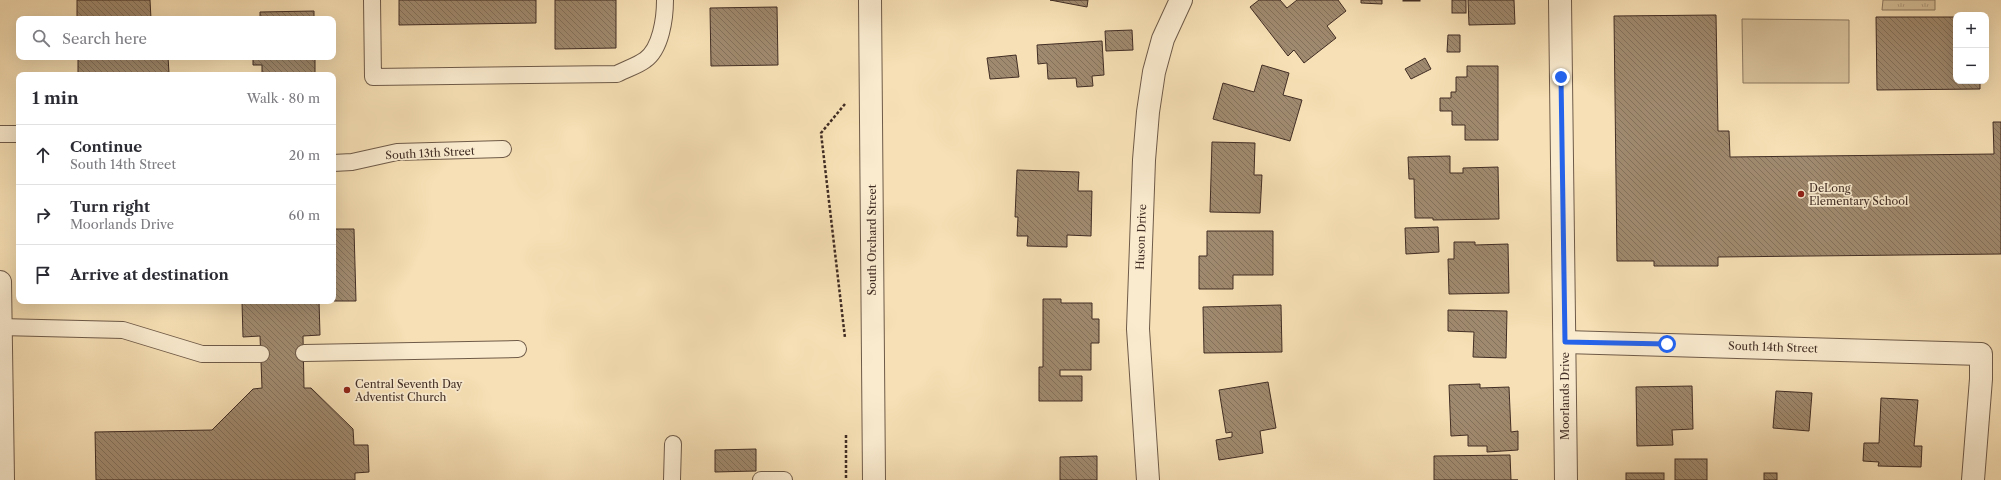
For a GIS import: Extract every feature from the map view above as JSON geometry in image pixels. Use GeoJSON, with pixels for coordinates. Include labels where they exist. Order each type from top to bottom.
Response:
{"type":"FeatureCollection","features":[{"type":"Feature","properties":{"kind":"street","name":"South Orchard Street"},"geometry":{"type":"LineString","coordinates":[[870,0],[874,480]]}},
{"type":"Feature","properties":{"kind":"street","name":"Huson Drive"},"geometry":{"type":"LineString","coordinates":[[1148,480],[1138,329],[1144,160],[1148,112],[1154,72],[1163,39],[1181,0]]}},
{"type":"Feature","properties":{"kind":"street","name":"Moorlands Drive"},"geometry":{"type":"LineString","coordinates":[[1560,0],[1566,480]]}},
{"type":"Feature","properties":{"kind":"street"},"geometry":{"type":"LineString","coordinates":[[0,282],[3,480]]}},
{"type":"Feature","properties":{"kind":"street","name":"South 14th Street"},"geometry":{"type":"LineString","coordinates":[[1565,342],[1981,354],[1981,379],[1973,480]]}},
{"type":"Feature","properties":{"kind":"lane"},"geometry":{"type":"LineString","coordinates":[[372,0],[373,77],[617,74],[646,60],[658,42],[665,15],[666,0]]}},
{"type":"Feature","properties":{"kind":"lane"},"geometry":{"type":"LineString","coordinates":[[0,134],[16,134]]}},
{"type":"Feature","properties":{"kind":"lane","name":"South 13th Street"},"geometry":{"type":"LineString","coordinates":[[336,163],[352,162],[397,152],[503,149]]}},
{"type":"Feature","properties":{"kind":"lane"},"geometry":{"type":"LineString","coordinates":[[0,327],[123,330],[202,354],[261,354]]}},
{"type":"Feature","properties":{"kind":"lane"},"geometry":{"type":"LineString","coordinates":[[304,354],[518,349]]}},
{"type":"Feature","properties":{"kind":"lane"},"geometry":{"type":"LineString","coordinates":[[672,480],[673,444]]}},
{"type":"Feature","properties":{"kind":"lane"},"geometry":{"type":"LineString","coordinates":[[762,480],[784,480]]}},
{"type":"Feature","properties":{"kind":"path"},"geometry":{"type":"LineString","coordinates":[[821,133],[846,340]]}},
{"type":"Feature","properties":{"kind":"path"},"geometry":{"type":"LineString","coordinates":[[846,434],[846,480]]}},
{"type":"Feature","properties":{"kind":"green space"},"geometry":{"type":"Polygon","coordinates":[[[1883,0],[1935,0],[1935,10],[1882,10],[1883,0]]]}},
{"type":"Feature","properties":{"kind":"green space"},"geometry":{"type":"Polygon","coordinates":[[[1742,19],[1849,20],[1849,83],[1743,83],[1742,19]]]}},
{"type":"Feature","properties":{"kind":"building"},"geometry":{"type":"Polygon","coordinates":[[[77,0],[150,0],[151,16],[77,16],[77,0]]]}},
{"type":"Feature","properties":{"kind":"building"},"geometry":{"type":"Polygon","coordinates":[[[399,0],[536,0],[536,23],[399,25],[399,0]]]}},
{"type":"Feature","properties":{"kind":"building"},"geometry":{"type":"Polygon","coordinates":[[[555,0],[616,0],[616,48],[555,49],[555,0]]]}},
{"type":"Feature","properties":{"kind":"building"},"geometry":{"type":"Polygon","coordinates":[[[1050,0],[1088,0],[1087,7],[1050,0]]]}},
{"type":"Feature","properties":{"kind":"building"},"geometry":{"type":"Polygon","coordinates":[[[1259,0],[1280,0],[1287,8],[1297,0],[1338,0],[1346,11],[1327,26],[1336,38],[1304,63],[1294,50],[1288,56],[1250,7],[1259,0]]]}},
{"type":"Feature","properties":{"kind":"building"},"geometry":{"type":"Polygon","coordinates":[[[1361,0],[1382,0],[1382,4],[1361,3],[1361,0]]]}},
{"type":"Feature","properties":{"kind":"building"},"geometry":{"type":"Polygon","coordinates":[[[1420,0],[1420,1],[1403,1],[1420,0]]]}},
{"type":"Feature","properties":{"kind":"building"},"geometry":{"type":"Polygon","coordinates":[[[1452,0],[1466,0],[1466,13],[1452,13],[1452,0]]]}},
{"type":"Feature","properties":{"kind":"building"},"geometry":{"type":"Polygon","coordinates":[[[1468,0],[1514,0],[1515,24],[1469,25],[1468,0]]]}},
{"type":"Feature","properties":{"kind":"building"},"geometry":{"type":"Polygon","coordinates":[[[777,7],[778,65],[711,66],[710,8],[777,7]]]}},
{"type":"Feature","properties":{"kind":"building"},"geometry":{"type":"Polygon","coordinates":[[[314,11],[314,16],[260,16],[260,12],[314,11]]]}},
{"type":"Feature","properties":{"kind":"building"},"geometry":{"type":"Polygon","coordinates":[[[1716,15],[1718,131],[1729,131],[1730,157],[1994,154],[1993,122],[2001,122],[2001,254],[1718,257],[1718,266],[1654,266],[1654,261],[1617,261],[1614,16],[1716,15]]]}},
{"type":"Feature","properties":{"kind":"building"},"geometry":{"type":"Polygon","coordinates":[[[1876,17],[1953,17],[1953,84],[1980,84],[1980,89],[1877,90],[1876,17]]]}},
{"type":"Feature","properties":{"kind":"building"},"geometry":{"type":"Polygon","coordinates":[[[1132,30],[1133,50],[1106,51],[1105,31],[1132,30]]]}},
{"type":"Feature","properties":{"kind":"building"},"geometry":{"type":"Polygon","coordinates":[[[1448,35],[1460,35],[1460,52],[1447,52],[1448,35]]]}},
{"type":"Feature","properties":{"kind":"building"},"geometry":{"type":"Polygon","coordinates":[[[1102,41],[1104,75],[1092,76],[1093,86],[1077,87],[1076,78],[1048,79],[1047,63],[1038,64],[1037,45],[1102,41]]]}},
{"type":"Feature","properties":{"kind":"building"},"geometry":{"type":"Polygon","coordinates":[[[1016,55],[1019,77],[990,79],[987,58],[1016,55]]]}},
{"type":"Feature","properties":{"kind":"building"},"geometry":{"type":"Polygon","coordinates":[[[1425,58],[1431,69],[1411,79],[1405,69],[1425,58]]]}},
{"type":"Feature","properties":{"kind":"building"},"geometry":{"type":"Polygon","coordinates":[[[78,60],[168,60],[169,72],[78,72],[78,60]]]}},
{"type":"Feature","properties":{"kind":"building"},"geometry":{"type":"Polygon","coordinates":[[[253,60],[315,60],[315,72],[262,72],[262,65],[253,65],[253,60]]]}},
{"type":"Feature","properties":{"kind":"building"},"geometry":{"type":"Polygon","coordinates":[[[1262,65],[1289,73],[1283,95],[1302,100],[1290,141],[1213,119],[1223,83],[1254,92],[1262,65]]]}},
{"type":"Feature","properties":{"kind":"building"},"geometry":{"type":"Polygon","coordinates":[[[1467,66],[1498,66],[1498,140],[1465,140],[1465,125],[1452,125],[1452,111],[1440,111],[1440,98],[1451,98],[1451,92],[1456,92],[1456,77],[1467,77],[1467,66]]]}},
{"type":"Feature","properties":{"kind":"building"},"geometry":{"type":"Polygon","coordinates":[[[1212,142],[1255,143],[1254,175],[1262,175],[1260,213],[1210,212],[1212,142]]]}},
{"type":"Feature","properties":{"kind":"building"},"geometry":{"type":"Polygon","coordinates":[[[1450,156],[1450,173],[1463,173],[1463,168],[1498,167],[1499,219],[1433,220],[1433,218],[1415,218],[1414,179],[1409,179],[1408,157],[1450,156]]]}},
{"type":"Feature","properties":{"kind":"building"},"geometry":{"type":"Polygon","coordinates":[[[1017,170],[1079,172],[1078,191],[1092,191],[1091,236],[1067,235],[1067,247],[1027,246],[1028,236],[1017,236],[1018,217],[1015,217],[1017,170]]]}},
{"type":"Feature","properties":{"kind":"building"},"geometry":{"type":"Polygon","coordinates":[[[1438,227],[1439,252],[1406,254],[1405,228],[1438,227]]]}},
{"type":"Feature","properties":{"kind":"building"},"geometry":{"type":"Polygon","coordinates":[[[336,229],[354,229],[356,301],[336,301],[336,229]]]}},
{"type":"Feature","properties":{"kind":"building"},"geometry":{"type":"Polygon","coordinates":[[[1207,231],[1273,231],[1273,275],[1233,275],[1233,289],[1199,289],[1199,256],[1207,256],[1207,231]]]}},
{"type":"Feature","properties":{"kind":"building"},"geometry":{"type":"Polygon","coordinates":[[[1454,242],[1475,242],[1475,245],[1508,244],[1509,293],[1449,294],[1448,259],[1454,259],[1454,242]]]}},
{"type":"Feature","properties":{"kind":"building"},"geometry":{"type":"Polygon","coordinates":[[[1043,299],[1061,299],[1061,303],[1092,303],[1092,319],[1099,319],[1099,343],[1091,343],[1091,370],[1060,370],[1060,376],[1082,376],[1082,401],[1039,401],[1039,367],[1043,367],[1043,299]]]}},
{"type":"Feature","properties":{"kind":"building"},"geometry":{"type":"Polygon","coordinates":[[[242,304],[319,304],[320,335],[303,336],[304,388],[311,388],[353,429],[354,445],[368,445],[369,472],[355,473],[355,480],[96,480],[95,432],[212,430],[253,389],[262,388],[260,336],[243,337],[242,304]]]}},
{"type":"Feature","properties":{"kind":"building"},"geometry":{"type":"Polygon","coordinates":[[[1281,305],[1282,352],[1204,353],[1203,307],[1281,305]]]}},
{"type":"Feature","properties":{"kind":"building"},"geometry":{"type":"Polygon","coordinates":[[[1448,310],[1507,311],[1506,358],[1473,357],[1474,332],[1448,331],[1448,310]]]}},
{"type":"Feature","properties":{"kind":"building"},"geometry":{"type":"Polygon","coordinates":[[[1268,382],[1276,428],[1260,431],[1263,453],[1219,460],[1216,440],[1232,437],[1232,432],[1226,433],[1219,390],[1268,382]]]}},
{"type":"Feature","properties":{"kind":"building"},"geometry":{"type":"Polygon","coordinates":[[[1480,384],[1480,388],[1509,387],[1511,432],[1518,431],[1518,450],[1487,452],[1487,446],[1468,446],[1468,435],[1451,436],[1449,385],[1480,384]]]}},
{"type":"Feature","properties":{"kind":"building"},"geometry":{"type":"Polygon","coordinates":[[[1692,386],[1693,429],[1672,430],[1673,445],[1637,446],[1636,387],[1692,386]]]}},
{"type":"Feature","properties":{"kind":"building"},"geometry":{"type":"Polygon","coordinates":[[[1776,391],[1812,393],[1809,431],[1773,428],[1776,391]]]}},
{"type":"Feature","properties":{"kind":"building"},"geometry":{"type":"Polygon","coordinates":[[[1881,398],[1918,400],[1914,446],[1922,446],[1921,467],[1878,466],[1879,462],[1863,461],[1864,443],[1879,443],[1881,398]]]}},
{"type":"Feature","properties":{"kind":"building"},"geometry":{"type":"Polygon","coordinates":[[[756,449],[756,471],[715,472],[715,450],[756,449]]]}},
{"type":"Feature","properties":{"kind":"building"},"geometry":{"type":"Polygon","coordinates":[[[1510,455],[1511,480],[1434,480],[1434,456],[1510,455]]]}},
{"type":"Feature","properties":{"kind":"building"},"geometry":{"type":"Polygon","coordinates":[[[1097,456],[1097,480],[1060,480],[1060,457],[1097,456]]]}},
{"type":"Feature","properties":{"kind":"building"},"geometry":{"type":"Polygon","coordinates":[[[1675,459],[1707,459],[1707,480],[1675,480],[1675,459]]]}},
{"type":"Feature","properties":{"kind":"building"},"geometry":{"type":"Polygon","coordinates":[[[1626,473],[1664,473],[1664,480],[1626,480],[1626,473]]]}},
{"type":"Feature","properties":{"kind":"building"},"geometry":{"type":"Polygon","coordinates":[[[1764,473],[1777,473],[1777,480],[1764,480],[1764,473]]]}},
{"type":"Feature","properties":{"kind":"place","name":"DeLong Elementary School"},"geometry":{"type":"Point","coordinates":[1801,194]}},
{"type":"Feature","properties":{"kind":"place","name":"Central Seventh Day Adventist Church"},"geometry":{"type":"Point","coordinates":[347,390]}},
{"type":"Feature","properties":{"kind":"route"},"geometry":{"type":"LineString","coordinates":[[1561,77],[1565,342],[1589,341],[1667,344]]}}]}
